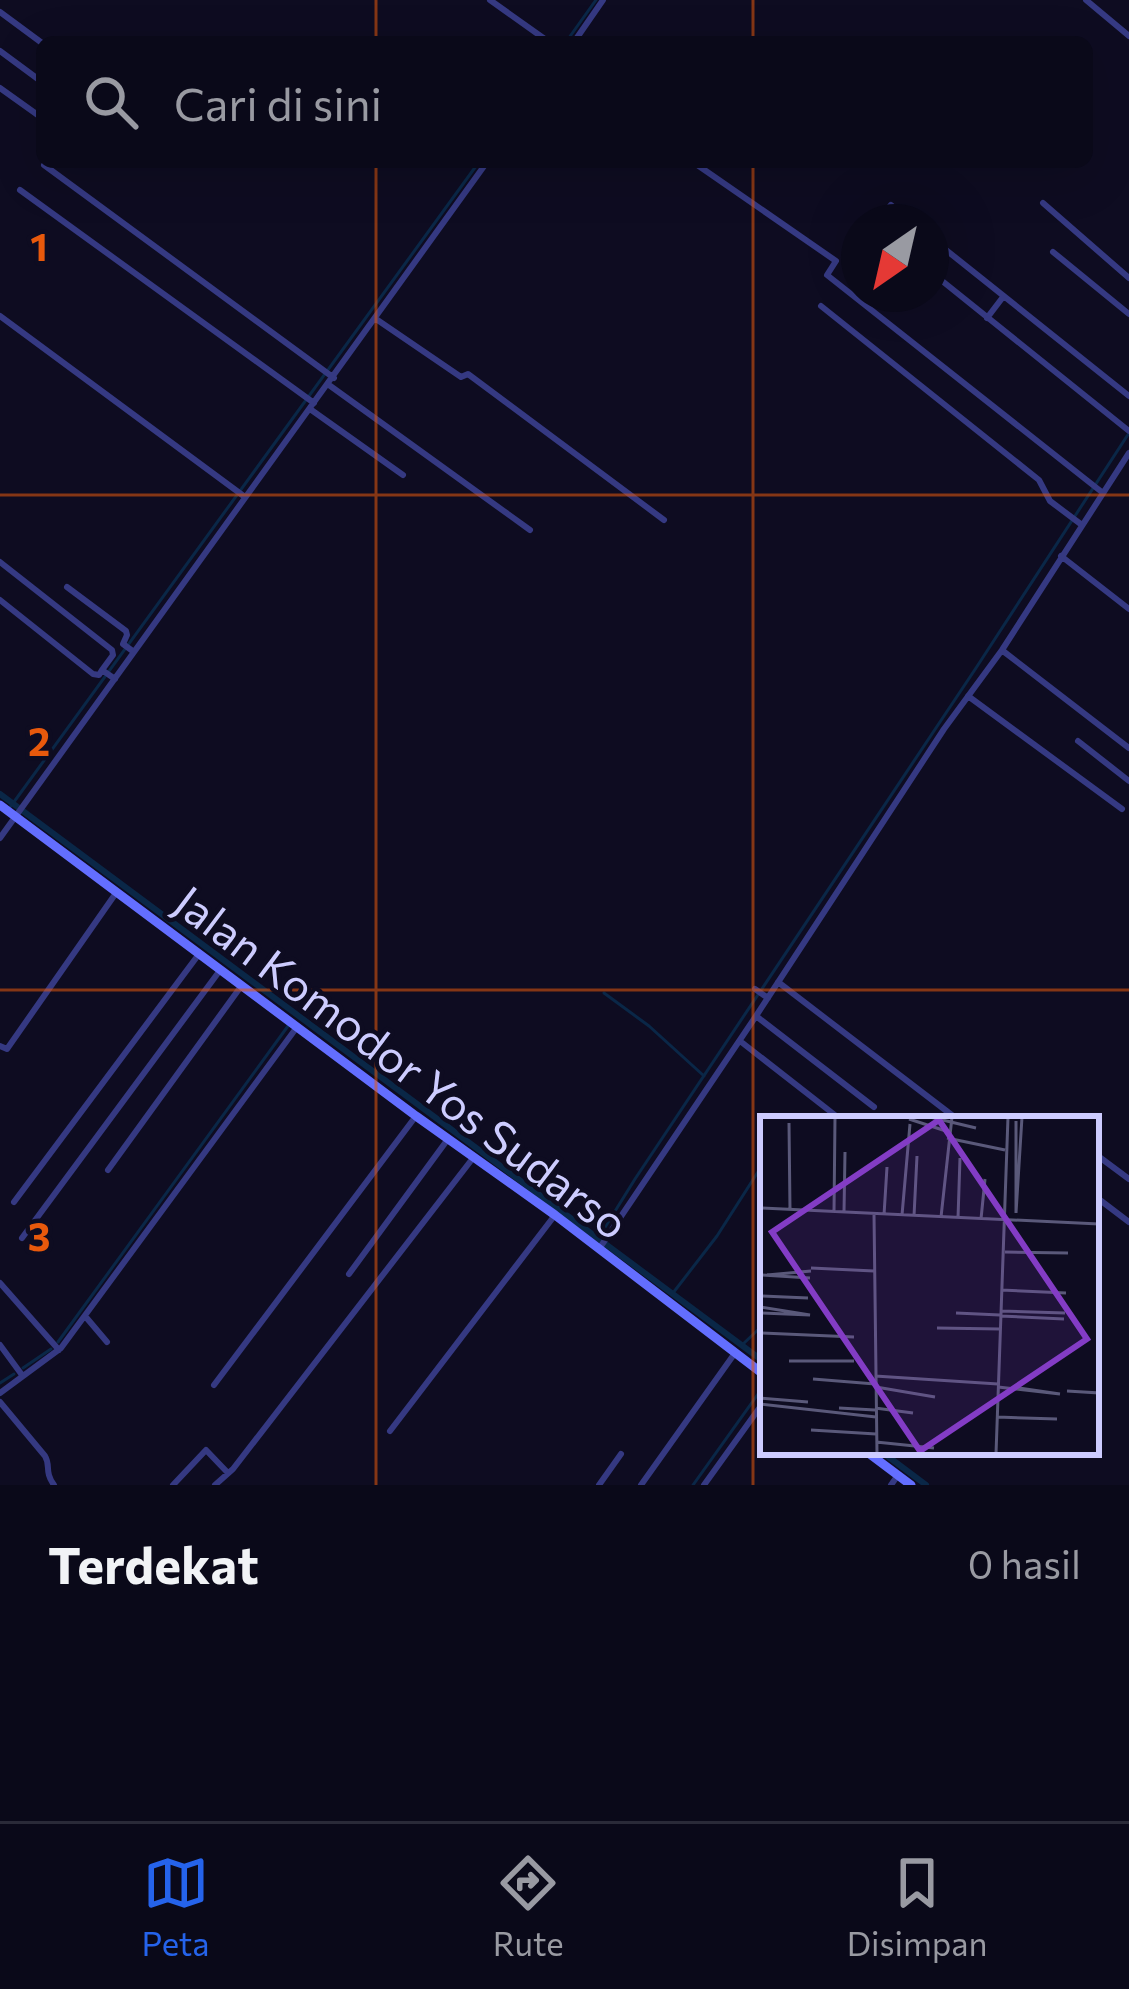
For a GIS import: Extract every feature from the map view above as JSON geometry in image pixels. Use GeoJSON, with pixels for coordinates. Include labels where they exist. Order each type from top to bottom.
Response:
{"type":"FeatureCollection","features":[{"type":"Feature","properties":{"kind":"street"},"geometry":{"type":"LineString","coordinates":[[490,0],[541,36]]}},
{"type":"Feature","properties":{"kind":"street"},"geometry":{"type":"LineString","coordinates":[[578,36],[604,0]]}},
{"type":"Feature","properties":{"kind":"street"},"geometry":{"type":"LineString","coordinates":[[1087,0],[1129,36]]}},
{"type":"Feature","properties":{"kind":"street"},"geometry":{"type":"LineString","coordinates":[[0,11],[36,38]]}},
{"type":"Feature","properties":{"kind":"street"},"geometry":{"type":"LineString","coordinates":[[0,51],[36,78]]}},
{"type":"Feature","properties":{"kind":"street"},"geometry":{"type":"LineString","coordinates":[[0,88],[36,114]]}},
{"type":"Feature","properties":{"kind":"street"},"geometry":{"type":"LineString","coordinates":[[48,168],[530,530]]}},
{"type":"Feature","properties":{"kind":"street"},"geometry":{"type":"LineString","coordinates":[[0,838],[109,675],[376,319],[483,168]]}},
{"type":"Feature","properties":{"kind":"street"},"geometry":{"type":"LineString","coordinates":[[702,168],[836,261],[827,274],[1098,489]]}},
{"type":"Feature","properties":{"kind":"street"},"geometry":{"type":"LineString","coordinates":[[20,190],[404,475]]}},
{"type":"Feature","properties":{"kind":"street"},"geometry":{"type":"LineString","coordinates":[[1043,203],[1129,278]]}},
{"type":"Feature","properties":{"kind":"street"},"geometry":{"type":"LineString","coordinates":[[949,252],[1129,396]]}},
{"type":"Feature","properties":{"kind":"street"},"geometry":{"type":"LineString","coordinates":[[1053,252],[1129,314]]}},
{"type":"Feature","properties":{"kind":"street"},"geometry":{"type":"LineString","coordinates":[[949,287],[1128,430]]}},
{"type":"Feature","properties":{"kind":"street"},"geometry":{"type":"LineString","coordinates":[[987,318],[1004,296]]}},
{"type":"Feature","properties":{"kind":"street"},"geometry":{"type":"LineString","coordinates":[[821,306],[1039,480],[1048,499],[1076,521]]}},
{"type":"Feature","properties":{"kind":"street"},"geometry":{"type":"LineString","coordinates":[[0,316],[241,494]]}},
{"type":"Feature","properties":{"kind":"street"},"geometry":{"type":"LineString","coordinates":[[376,319],[461,376],[468,374],[664,520]]}},
{"type":"Feature","properties":{"kind":"street"},"geometry":{"type":"LineString","coordinates":[[599,1249],[756,1016],[761,993],[778,982],[1002,650],[1061,556],[1076,521],[1128,456]]}},
{"type":"Feature","properties":{"kind":"street"},"geometry":{"type":"LineString","coordinates":[[1061,556],[1129,609]]}},
{"type":"Feature","properties":{"kind":"street"},"geometry":{"type":"LineString","coordinates":[[0,562],[112,650],[109,675]]}},
{"type":"Feature","properties":{"kind":"street"},"geometry":{"type":"LineString","coordinates":[[67,587],[126,632],[123,644],[131,650]]}},
{"type":"Feature","properties":{"kind":"street"},"geometry":{"type":"LineString","coordinates":[[0,600],[93,674],[109,675]]}},
{"type":"Feature","properties":{"kind":"street"},"geometry":{"type":"LineString","coordinates":[[1002,650],[1129,748]]}},
{"type":"Feature","properties":{"kind":"street"},"geometry":{"type":"LineString","coordinates":[[968,696],[1122,809]]}},
{"type":"Feature","properties":{"kind":"street"},"geometry":{"type":"LineString","coordinates":[[1078,741],[1129,781]]}},
{"type":"Feature","properties":{"kind":"street","name":"Jalan Komodor Yos Sudarso"},"geometry":{"type":"LineString","coordinates":[[1,806],[760,1373]]}},
{"type":"Feature","properties":{"kind":"street"},"geometry":{"type":"LineString","coordinates":[[0,1046],[7,1049],[116,892]]}},
{"type":"Feature","properties":{"kind":"street"},"geometry":{"type":"LineString","coordinates":[[14,1202],[200,954]]}},
{"type":"Feature","properties":{"kind":"street"},"geometry":{"type":"LineString","coordinates":[[22,1238],[221,969]]}},
{"type":"Feature","properties":{"kind":"street"},"geometry":{"type":"LineString","coordinates":[[778,982],[953,1116]]}},
{"type":"Feature","properties":{"kind":"street"},"geometry":{"type":"LineString","coordinates":[[108,1170],[242,985]]}},
{"type":"Feature","properties":{"kind":"street"},"geometry":{"type":"LineString","coordinates":[[756,1016],[874,1107]]}},
{"type":"Feature","properties":{"kind":"street"},"geometry":{"type":"LineString","coordinates":[[0,1393],[59,1350],[292,1024]]}},
{"type":"Feature","properties":{"kind":"street"},"geometry":{"type":"LineString","coordinates":[[740,1041],[836,1116]]}},
{"type":"Feature","properties":{"kind":"street"},"geometry":{"type":"LineString","coordinates":[[214,1385],[416,1116]]}},
{"type":"Feature","properties":{"kind":"street"},"geometry":{"type":"LineString","coordinates":[[349,1274],[448,1139]]}},
{"type":"Feature","properties":{"kind":"street"},"geometry":{"type":"LineString","coordinates":[[215,1485],[473,1157]]}},
{"type":"Feature","properties":{"kind":"street"},"geometry":{"type":"LineString","coordinates":[[1099,1157],[1129,1179]]}},
{"type":"Feature","properties":{"kind":"street"},"geometry":{"type":"LineString","coordinates":[[1099,1200],[1129,1222]]}},
{"type":"Feature","properties":{"kind":"street"},"geometry":{"type":"LineString","coordinates":[[390,1430],[554,1215]]}},
{"type":"Feature","properties":{"kind":"street"},"geometry":{"type":"LineString","coordinates":[[0,1283],[59,1350]]}},
{"type":"Feature","properties":{"kind":"street"},"geometry":{"type":"LineString","coordinates":[[85,1316],[107,1342]]}},
{"type":"Feature","properties":{"kind":"street"},"geometry":{"type":"LineString","coordinates":[[0,1345],[22,1375]]}},
{"type":"Feature","properties":{"kind":"street"},"geometry":{"type":"LineString","coordinates":[[641,1485],[735,1354]]}},
{"type":"Feature","properties":{"kind":"street"},"geometry":{"type":"LineString","coordinates":[[0,1402],[45,1456],[46,1473],[54,1485]]}},
{"type":"Feature","properties":{"kind":"street"},"geometry":{"type":"LineString","coordinates":[[703,1478],[760,1406]]}},
{"type":"Feature","properties":{"kind":"street"},"geometry":{"type":"LineString","coordinates":[[173,1485],[206,1450],[228,1473]]}},
{"type":"Feature","properties":{"kind":"street"},"geometry":{"type":"LineString","coordinates":[[599,1485],[621,1454]]}},
{"type":"Feature","properties":{"kind":"street"},"geometry":{"type":"LineString","coordinates":[[870,1455],[894,1480],[911,1485]]}},
{"type":"Feature","properties":{"kind":"waterway"},"geometry":{"type":"LineString","coordinates":[[570,36],[596,0]]}},
{"type":"Feature","properties":{"kind":"waterway"},"geometry":{"type":"LineString","coordinates":[[11,806],[475,168]]}},
{"type":"Feature","properties":{"kind":"waterway"},"geometry":{"type":"LineString","coordinates":[[599,1237],[1129,433]]}},
{"type":"Feature","properties":{"kind":"waterway"},"geometry":{"type":"LineString","coordinates":[[0,794],[760,1359]]}},
{"type":"Feature","properties":{"kind":"waterway"},"geometry":{"type":"LineString","coordinates":[[604,993],[704,1076]]}},
{"type":"Feature","properties":{"kind":"waterway"},"geometry":{"type":"LineString","coordinates":[[58,1342],[288,1026]]}},
{"type":"Feature","properties":{"kind":"waterway"},"geometry":{"type":"LineString","coordinates":[[673,1293],[760,1169]]}},
{"type":"Feature","properties":{"kind":"waterway"},"geometry":{"type":"LineString","coordinates":[[742,1345],[760,1328]]}},
{"type":"Feature","properties":{"kind":"waterway"},"geometry":{"type":"LineString","coordinates":[[23,1368],[51,1349]]}},
{"type":"Feature","properties":{"kind":"waterway"},"geometry":{"type":"LineString","coordinates":[[0,1383],[14,1374]]}},
{"type":"Feature","properties":{"kind":"waterway"},"geometry":{"type":"LineString","coordinates":[[693,1485],[760,1391]]}},
{"type":"Feature","properties":{"kind":"waterway"},"geometry":{"type":"LineString","coordinates":[[886,1455],[926,1485]]}}]}
